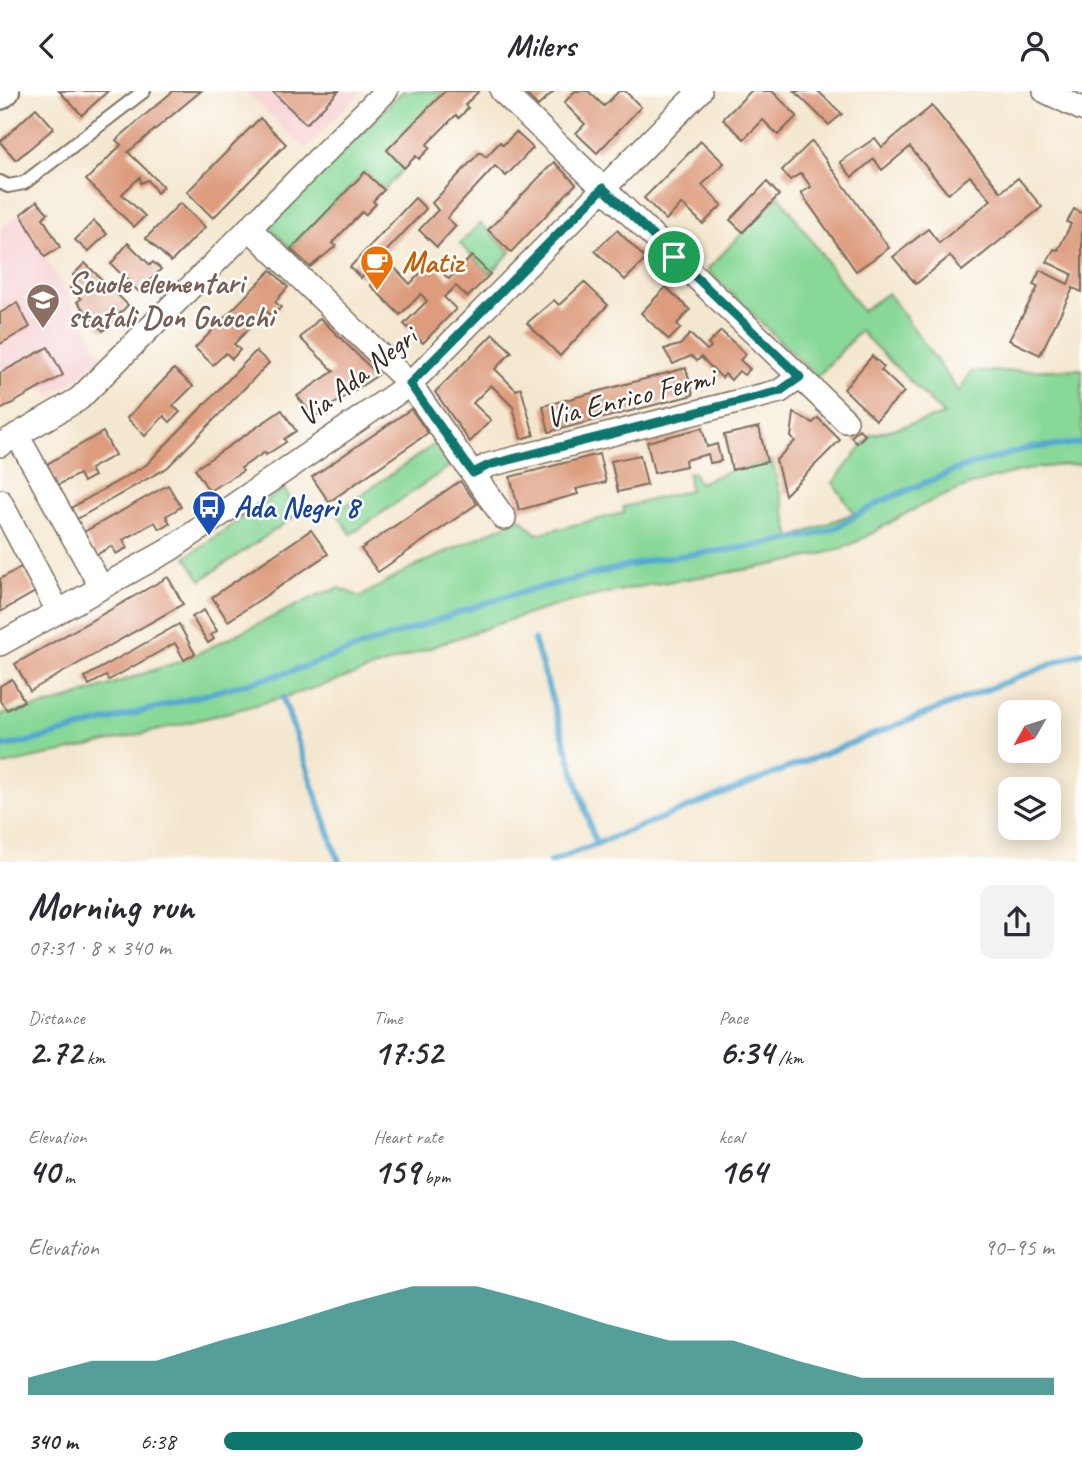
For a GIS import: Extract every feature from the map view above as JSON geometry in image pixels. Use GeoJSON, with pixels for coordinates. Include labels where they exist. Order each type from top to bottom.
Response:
{"type":"FeatureCollection","features":[{"type":"Feature","properties":{"kind":"street"},"geometry":{"type":"LineString","coordinates":[[0,95],[5,91]]}},
{"type":"Feature","properties":{"kind":"street"},"geometry":{"type":"LineString","coordinates":[[101,587],[9,440],[79,399],[386,91]]}},
{"type":"Feature","properties":{"kind":"street"},"geometry":{"type":"LineString","coordinates":[[502,91],[846,421]]}},
{"type":"Feature","properties":{"kind":"street","name":"Via Ada Negri"},"geometry":{"type":"LineString","coordinates":[[0,644],[169,550],[410,384],[700,91]]}},
{"type":"Feature","properties":{"kind":"street"},"geometry":{"type":"LineString","coordinates":[[1045,91],[1082,109]]}},
{"type":"Feature","properties":{"kind":"street"},"geometry":{"type":"LineString","coordinates":[[248,228],[410,384],[504,518]]}},
{"type":"Feature","properties":{"kind":"street","name":"Via Enrico Fermi"},"geometry":{"type":"LineString","coordinates":[[473,473],[489,465],[780,391],[800,377]]}},
{"type":"Feature","properties":{"kind":"street"},"geometry":{"type":"LineString","coordinates":[[0,501],[58,611]]}},
{"type":"Feature","properties":{"kind":"lane"},"geometry":{"type":"LineString","coordinates":[[0,182],[8,186],[24,183],[144,91]]}},
{"type":"Feature","properties":{"kind":"shaded area"},"geometry":{"type":"Polygon","coordinates":[[[246,91],[362,91],[305,149],[246,91]]]}},
{"type":"Feature","properties":{"kind":"shaded area","name":"Scuole elementari statali Don Gnocchi"},"geometry":{"type":"Polygon","coordinates":[[[21,214],[102,355],[74,381],[49,396],[42,387],[0,410],[0,229],[21,214]]]}},
{"type":"Feature","properties":{"kind":"green space"},"geometry":{"type":"Polygon","coordinates":[[[403,91],[445,91],[387,150],[404,168],[384,190],[365,172],[291,249],[269,227],[403,91]]]}},
{"type":"Feature","properties":{"kind":"green space"},"geometry":{"type":"Polygon","coordinates":[[[779,195],[862,311],[888,293],[959,392],[970,372],[1082,369],[1082,464],[1037,468],[971,485],[929,502],[862,539],[833,551],[767,566],[633,588],[566,603],[281,698],[0,766],[0,715],[53,704],[184,660],[318,595],[340,588],[360,597],[411,568],[521,518],[536,534],[624,513],[623,507],[690,490],[688,473],[693,472],[699,483],[732,470],[772,461],[791,538],[854,513],[833,483],[871,435],[944,415],[860,331],[817,377],[707,270],[779,195]]]}},
{"type":"Feature","properties":{"kind":"green space"},"geometry":{"type":"Polygon","coordinates":[[[480,223],[511,252],[490,274],[460,244],[480,223]]]}},
{"type":"Feature","properties":{"kind":"green space"},"geometry":{"type":"Polygon","coordinates":[[[435,444],[450,466],[351,534],[336,512],[435,444]]]}},
{"type":"Feature","properties":{"kind":"green space"},"geometry":{"type":"Polygon","coordinates":[[[284,489],[300,513],[201,580],[186,557],[284,489]]]}},
{"type":"Feature","properties":{"kind":"building"},"geometry":{"type":"Polygon","coordinates":[[[59,91],[108,91],[82,115],[59,91]]]}},
{"type":"Feature","properties":{"kind":"building"},"geometry":{"type":"Polygon","coordinates":[[[173,91],[201,91],[128,152],[163,186],[157,193],[148,180],[141,183],[140,177],[122,194],[145,216],[134,227],[86,180],[121,145],[116,140],[173,91]]]}},
{"type":"Feature","properties":{"kind":"building"},"geometry":{"type":"Polygon","coordinates":[[[272,91],[339,91],[306,124],[272,91]]]}},
{"type":"Feature","properties":{"kind":"building"},"geometry":{"type":"Polygon","coordinates":[[[445,91],[479,91],[465,105],[468,108],[459,118],[456,115],[427,144],[430,148],[419,159],[416,156],[404,168],[387,150],[445,91]]]}},
{"type":"Feature","properties":{"kind":"building"},"geometry":{"type":"Polygon","coordinates":[[[554,91],[538,106],[525,93],[554,91]]]}},
{"type":"Feature","properties":{"kind":"building"},"geometry":{"type":"Polygon","coordinates":[[[575,91],[588,91],[604,106],[619,91],[625,91],[641,107],[597,153],[576,133],[585,124],[564,103],[575,91]]]}},
{"type":"Feature","properties":{"kind":"building"},"geometry":{"type":"Polygon","coordinates":[[[751,91],[772,91],[797,116],[778,135],[763,120],[744,139],[723,119],[751,91]]]}},
{"type":"Feature","properties":{"kind":"building"},"geometry":{"type":"Polygon","coordinates":[[[794,91],[818,91],[842,114],[829,125],[794,91]]]}},
{"type":"Feature","properties":{"kind":"building"},"geometry":{"type":"Polygon","coordinates":[[[932,106],[1001,192],[1018,178],[1042,207],[962,271],[950,256],[916,284],[893,257],[928,229],[939,243],[991,200],[970,176],[948,194],[910,147],[882,170],[874,159],[852,177],[840,162],[875,138],[882,147],[932,106]]]}},
{"type":"Feature","properties":{"kind":"building"},"geometry":{"type":"Polygon","coordinates":[[[36,108],[54,128],[16,160],[0,142],[36,108]]]}},
{"type":"Feature","properties":{"kind":"building"},"geometry":{"type":"Polygon","coordinates":[[[260,118],[286,144],[213,218],[187,192],[260,118]]]}},
{"type":"Feature","properties":{"kind":"building"},"geometry":{"type":"Polygon","coordinates":[[[516,132],[533,148],[506,176],[495,166],[447,218],[456,226],[437,247],[419,230],[438,210],[432,203],[480,152],[486,157],[500,142],[503,145],[516,132]]]}},
{"type":"Feature","properties":{"kind":"building"},"geometry":{"type":"Polygon","coordinates":[[[701,141],[724,163],[702,185],[722,205],[703,224],[682,204],[666,220],[644,198],[701,141]]]}},
{"type":"Feature","properties":{"kind":"building"},"geometry":{"type":"Polygon","coordinates":[[[812,141],[889,248],[856,271],[801,193],[811,187],[801,173],[790,180],[782,170],[812,141]]]}},
{"type":"Feature","properties":{"kind":"building"},"geometry":{"type":"Polygon","coordinates":[[[554,162],[576,184],[511,252],[488,230],[554,162]]]}},
{"type":"Feature","properties":{"kind":"building"},"geometry":{"type":"Polygon","coordinates":[[[365,172],[384,190],[373,201],[376,204],[365,215],[362,212],[332,243],[336,246],[310,267],[291,249],[365,172]]]}},
{"type":"Feature","properties":{"kind":"building"},"geometry":{"type":"Polygon","coordinates":[[[767,182],[779,195],[743,232],[730,220],[767,182]]]}},
{"type":"Feature","properties":{"kind":"building"},"geometry":{"type":"Polygon","coordinates":[[[415,198],[426,209],[361,278],[350,267],[415,198]]]}},
{"type":"Feature","properties":{"kind":"building"},"geometry":{"type":"Polygon","coordinates":[[[37,201],[48,213],[43,218],[60,247],[45,257],[21,214],[37,201]]]}},
{"type":"Feature","properties":{"kind":"building"},"geometry":{"type":"Polygon","coordinates":[[[180,203],[205,227],[171,262],[146,238],[180,203]]]}},
{"type":"Feature","properties":{"kind":"building"},"geometry":{"type":"Polygon","coordinates":[[[1074,209],[1082,213],[1082,292],[1073,288],[1040,355],[1009,340],[1038,287],[1033,285],[1040,270],[1068,284],[1072,274],[1047,262],[1054,249],[1058,250],[1071,224],[1067,222],[1074,209]]]}},
{"type":"Feature","properties":{"kind":"building"},"geometry":{"type":"Polygon","coordinates":[[[94,221],[107,234],[88,252],[75,240],[94,221]]]}},
{"type":"Feature","properties":{"kind":"building"},"geometry":{"type":"Polygon","coordinates":[[[617,230],[646,259],[625,280],[595,251],[617,230]]]}},
{"type":"Feature","properties":{"kind":"building"},"geometry":{"type":"Polygon","coordinates":[[[128,243],[150,265],[153,262],[161,269],[139,292],[111,264],[128,243]]]}},
{"type":"Feature","properties":{"kind":"building"},"geometry":{"type":"Polygon","coordinates":[[[472,256],[490,274],[468,297],[456,286],[444,297],[456,309],[423,343],[404,324],[427,301],[421,294],[400,315],[370,285],[391,264],[410,284],[431,262],[449,279],[472,256]]]}},
{"type":"Feature","properties":{"kind":"building"},"geometry":{"type":"Polygon","coordinates":[[[85,263],[128,305],[103,331],[77,302],[81,299],[70,288],[78,280],[73,275],[85,263]]]}},
{"type":"Feature","properties":{"kind":"building"},"geometry":{"type":"Polygon","coordinates":[[[271,270],[288,287],[275,302],[281,307],[272,316],[266,311],[234,344],[240,350],[232,359],[226,353],[213,365],[195,348],[271,270]]]}},
{"type":"Feature","properties":{"kind":"building"},"geometry":{"type":"Polygon","coordinates":[[[584,282],[608,305],[560,356],[527,323],[554,300],[559,305],[584,282]]]}},
{"type":"Feature","properties":{"kind":"building"},"geometry":{"type":"Polygon","coordinates":[[[666,287],[690,310],[677,324],[681,328],[669,340],[641,313],[666,287]]]}},
{"type":"Feature","properties":{"kind":"building"},"geometry":{"type":"Polygon","coordinates":[[[17,303],[30,327],[0,344],[0,313],[17,303]]]}},
{"type":"Feature","properties":{"kind":"building"},"geometry":{"type":"Polygon","coordinates":[[[320,318],[378,375],[314,417],[297,396],[334,371],[300,338],[320,318]]]}},
{"type":"Feature","properties":{"kind":"building"},"geometry":{"type":"Polygon","coordinates":[[[721,331],[746,354],[740,360],[750,369],[744,375],[739,371],[731,380],[725,374],[722,378],[701,357],[697,361],[691,356],[673,364],[664,349],[680,345],[690,334],[707,350],[711,347],[708,344],[721,331]]]}},
{"type":"Feature","properties":{"kind":"building"},"geometry":{"type":"Polygon","coordinates":[[[493,334],[512,352],[495,369],[516,390],[521,388],[534,435],[521,439],[513,407],[491,385],[473,403],[491,420],[470,442],[435,392],[493,334]]]}},
{"type":"Feature","properties":{"kind":"building"},"geometry":{"type":"Polygon","coordinates":[[[48,347],[63,375],[0,410],[0,373],[48,347]]]}},
{"type":"Feature","properties":{"kind":"building"},"geometry":{"type":"Polygon","coordinates":[[[256,351],[269,363],[168,467],[77,519],[71,508],[146,465],[256,351]]]}},
{"type":"Feature","properties":{"kind":"building"},"geometry":{"type":"Polygon","coordinates":[[[872,356],[884,367],[881,370],[904,392],[876,420],[844,389],[872,356]]]}},
{"type":"Feature","properties":{"kind":"building"},"geometry":{"type":"Polygon","coordinates":[[[686,368],[693,395],[549,432],[543,406],[686,368]]]}},
{"type":"Feature","properties":{"kind":"building"},"geometry":{"type":"Polygon","coordinates":[[[174,369],[193,386],[173,406],[180,412],[170,422],[164,416],[145,436],[127,418],[174,369]]]}},
{"type":"Feature","properties":{"kind":"building"},"geometry":{"type":"Polygon","coordinates":[[[411,409],[428,433],[329,502],[312,477],[411,409]]]}},
{"type":"Feature","properties":{"kind":"building"},"geometry":{"type":"Polygon","coordinates":[[[282,410],[296,431],[284,439],[286,442],[266,455],[265,452],[241,468],[243,471],[209,491],[195,469],[282,410]]]}},
{"type":"Feature","properties":{"kind":"building"},"geometry":{"type":"Polygon","coordinates":[[[794,413],[813,423],[818,418],[840,440],[785,495],[776,460],[795,441],[791,437],[794,413]]]}},
{"type":"Feature","properties":{"kind":"building"},"geometry":{"type":"Polygon","coordinates":[[[759,427],[767,462],[732,470],[724,435],[759,427]]]}},
{"type":"Feature","properties":{"kind":"building"},"geometry":{"type":"Polygon","coordinates":[[[702,428],[707,447],[717,444],[721,461],[710,463],[708,454],[685,460],[686,466],[654,473],[647,442],[702,428]]]}},
{"type":"Feature","properties":{"kind":"building"},"geometry":{"type":"Polygon","coordinates":[[[859,429],[865,435],[857,443],[851,437],[859,429]]]}},
{"type":"Feature","properties":{"kind":"building"},"geometry":{"type":"Polygon","coordinates":[[[103,432],[115,455],[90,469],[94,476],[83,482],[79,474],[58,485],[47,464],[103,432]]]}},
{"type":"Feature","properties":{"kind":"building"},"geometry":{"type":"Polygon","coordinates":[[[599,454],[606,482],[576,489],[578,494],[519,510],[510,477],[599,454]]]}},
{"type":"Feature","properties":{"kind":"building"},"geometry":{"type":"Polygon","coordinates":[[[640,455],[647,485],[618,492],[611,461],[640,455]]]}},
{"type":"Feature","properties":{"kind":"building"},"geometry":{"type":"Polygon","coordinates":[[[460,481],[477,504],[378,572],[361,549],[460,481]]]}},
{"type":"Feature","properties":{"kind":"building"},"geometry":{"type":"Polygon","coordinates":[[[168,485],[181,507],[166,516],[170,523],[159,529],[155,522],[123,540],[127,548],[116,554],[112,546],[96,555],[84,532],[168,485]]]}},
{"type":"Feature","properties":{"kind":"building"},"geometry":{"type":"Polygon","coordinates":[[[311,530],[328,554],[228,621],[212,597],[311,530]]]}},
{"type":"Feature","properties":{"kind":"building"},"geometry":{"type":"Polygon","coordinates":[[[21,567],[35,592],[0,612],[0,579],[21,567]]]}},
{"type":"Feature","properties":{"kind":"building"},"geometry":{"type":"Polygon","coordinates":[[[168,577],[183,604],[30,691],[15,664],[168,577]]]}},
{"type":"Feature","properties":{"kind":"building"},"geometry":{"type":"Polygon","coordinates":[[[204,610],[217,631],[211,635],[214,639],[208,643],[192,617],[204,610]]]}},
{"type":"Feature","properties":{"kind":"building"},"geometry":{"type":"Polygon","coordinates":[[[179,624],[195,654],[184,660],[175,643],[109,680],[106,676],[89,685],[85,677],[179,624]]]}},
{"type":"Feature","properties":{"kind":"building"},"geometry":{"type":"Polygon","coordinates":[[[12,679],[24,701],[7,710],[0,701],[0,686],[12,679]]]}},
{"type":"Feature","properties":{"kind":"waterway"},"geometry":{"type":"LineString","coordinates":[[0,747],[28,742],[289,672],[503,597],[655,559],[749,547],[813,535],[835,528],[882,501],[961,468],[1029,448],[1082,443]]}},
{"type":"Feature","properties":{"kind":"waterway"},"geometry":{"type":"LineString","coordinates":[[534,640],[596,845]]}},
{"type":"Feature","properties":{"kind":"waterway"},"geometry":{"type":"LineString","coordinates":[[550,862],[1082,652]]}},
{"type":"Feature","properties":{"kind":"waterway"},"geometry":{"type":"LineString","coordinates":[[283,698],[339,862]]}},
{"type":"Feature","properties":{"kind":"place","name":"Matiz"},"geometry":{"type":"Point","coordinates":[377,292]}},
{"type":"Feature","properties":{"kind":"place","name":"Scuole elementari statali Don Gnocchi"},"geometry":{"type":"Point","coordinates":[43,330]}},
{"type":"Feature","properties":{"kind":"place","name":"Ada Negri 8"},"geometry":{"type":"Point","coordinates":[209,537]}},
{"type":"Feature","properties":{"kind":"route"},"geometry":{"type":"LineString","coordinates":[[603,188],[674,257],[800,377],[780,391],[489,465],[473,473],[410,384],[603,188]]}}]}
